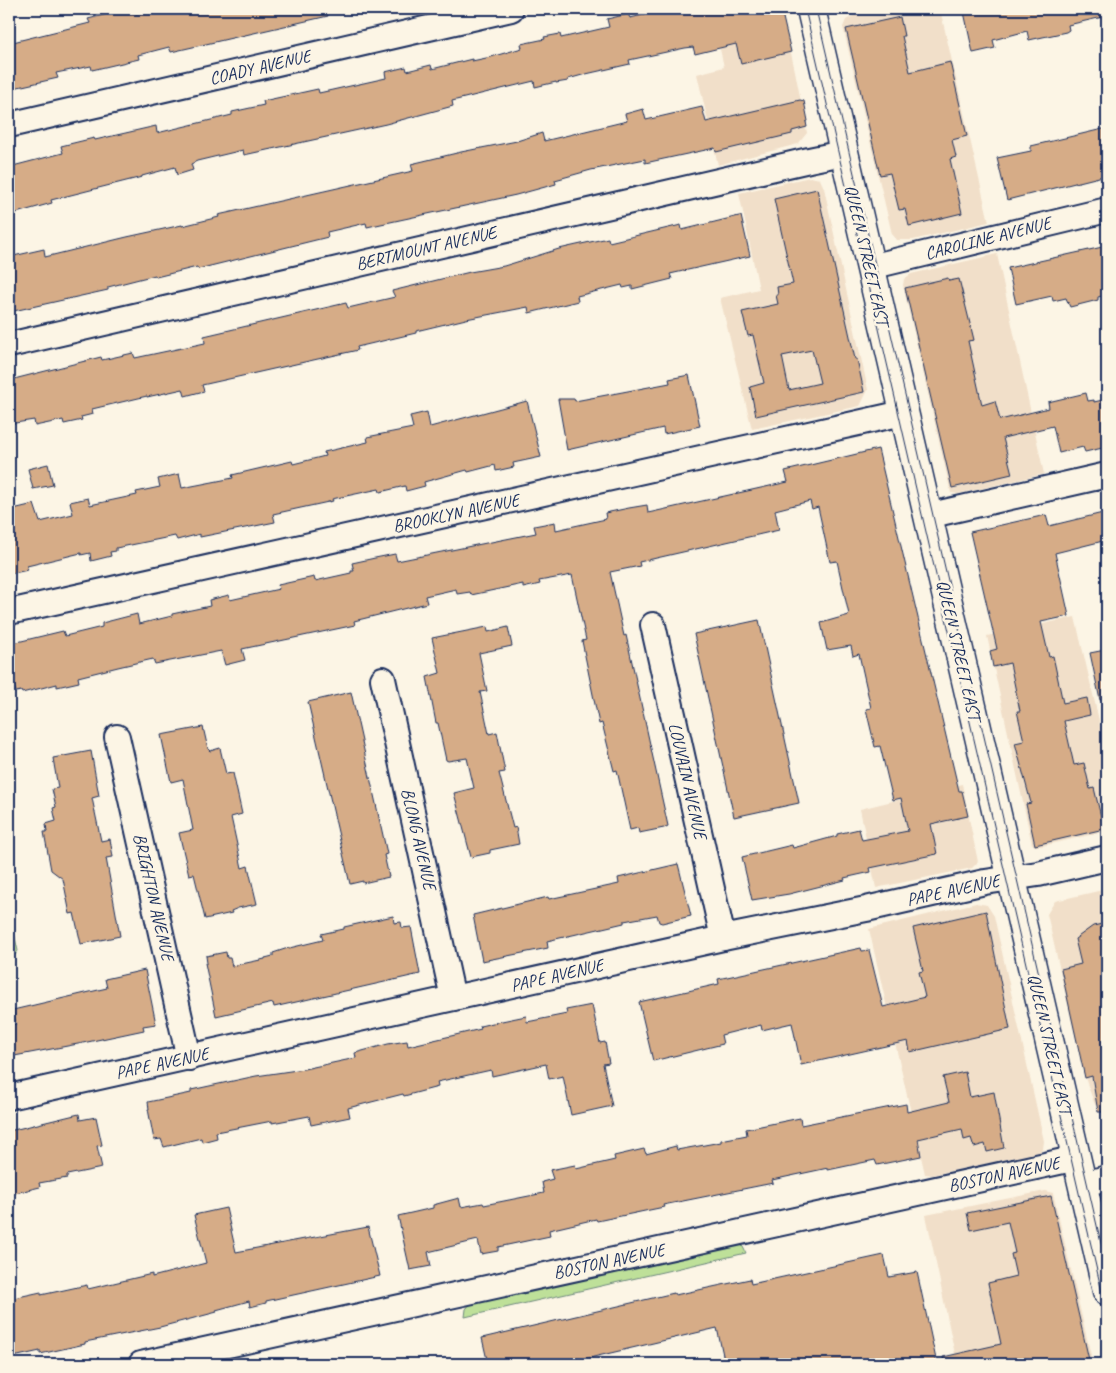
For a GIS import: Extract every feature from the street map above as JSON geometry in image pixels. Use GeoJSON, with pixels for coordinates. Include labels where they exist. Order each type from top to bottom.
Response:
{"type":"FeatureCollection","features":[{"type":"Feature","properties":{"kind":"main road","name":"QUEEN STREET EAST"},"geometry":{"type":"LineString","coordinates":[[811,9],[1012,878],[1089,1173],[1107,1291]]}},
{"type":"Feature","properties":{"kind":"street","name":"COADY AVENUE"},"geometry":{"type":"LineString","coordinates":[[9,125],[511,9]]}},
{"type":"Feature","properties":{"kind":"street","name":"BERTMOUNT AVENUE"},"geometry":{"type":"LineString","coordinates":[[9,345],[843,153]]}},
{"type":"Feature","properties":{"kind":"street","name":"CAROLINE AVENUE"},"geometry":{"type":"LineString","coordinates":[[870,267],[1107,210]]}},
{"type":"Feature","properties":{"kind":"street","name":"BROOKLYN AVENUE"},"geometry":{"type":"LineString","coordinates":[[9,612],[903,413]]}},
{"type":"Feature","properties":{"kind":"street"},"geometry":{"type":"LineString","coordinates":[[927,516],[1107,475]]}},
{"type":"Feature","properties":{"kind":"street","name":"LOUVAIN AVENUE"},"geometry":{"type":"LineString","coordinates":[[653,625],[723,938]]}},
{"type":"Feature","properties":{"kind":"street","name":"BLONG AVENUE"},"geometry":{"type":"LineString","coordinates":[[383,679],[453,998]]}},
{"type":"Feature","properties":{"kind":"street","name":"BRIGHTON AVENUE"},"geometry":{"type":"LineString","coordinates":[[117,737],[190,1058]]}},
{"type":"Feature","properties":{"kind":"street","name":"PAPE AVENUE"},"geometry":{"type":"LineString","coordinates":[[9,1097],[723,938],[984,882],[1038,874],[1107,858]]}},
{"type":"Feature","properties":{"kind":"street","name":"BOSTON AVENUE"},"geometry":{"type":"LineString","coordinates":[[140,1364],[1089,1173]]}},
{"type":"Feature","properties":{"kind":"shaded area"},"geometry":{"type":"Polygon","coordinates":[[[711,9],[781,9],[807,133],[798,144],[718,165],[697,74],[724,67],[711,9]]]}},
{"type":"Feature","properties":{"kind":"shaded area"},"geometry":{"type":"Polygon","coordinates":[[[880,9],[940,9],[989,222],[913,240],[897,240],[892,234],[843,27],[846,20],[855,15],[880,9]]]}},
{"type":"Feature","properties":{"kind":"shaded area"},"geometry":{"type":"Polygon","coordinates":[[[810,177],[820,179],[824,188],[868,390],[860,406],[752,429],[720,298],[759,289],[739,193],[810,177]]]}},
{"type":"Feature","properties":{"kind":"shaded area"},"geometry":{"type":"Polygon","coordinates":[[[997,254],[1044,474],[958,494],[951,493],[903,285],[904,279],[911,274],[997,254]]]}},
{"type":"Feature","properties":{"kind":"shaded area"},"geometry":{"type":"Polygon","coordinates":[[[1075,617],[1107,755],[1107,831],[1035,846],[1032,844],[987,636],[1075,617]]]}},
{"type":"Feature","properties":{"kind":"shaded area"},"geometry":{"type":"Polygon","coordinates":[[[962,784],[978,862],[972,868],[876,888],[860,809],[962,784]]]}},
{"type":"Feature","properties":{"kind":"shaded area"},"geometry":{"type":"Polygon","coordinates":[[[1107,889],[1107,1102],[1095,1105],[1085,1078],[1047,914],[1055,901],[1107,889]]]}},
{"type":"Feature","properties":{"kind":"shaded area"},"geometry":{"type":"Polygon","coordinates":[[[976,903],[987,905],[994,916],[1044,1141],[1043,1149],[1038,1153],[932,1175],[925,1174],[869,929],[976,903]]]}},
{"type":"Feature","properties":{"kind":"shaded area"},"geometry":{"type":"Polygon","coordinates":[[[1045,1191],[1053,1193],[1093,1364],[957,1364],[926,1215],[1045,1191]]]}},
{"type":"Feature","properties":{"kind":"green space"},"geometry":{"type":"Polygon","coordinates":[[[9,910],[18,951],[9,959],[9,910]]]}},
{"type":"Feature","properties":{"kind":"green space"},"geometry":{"type":"Polygon","coordinates":[[[739,1243],[746,1253],[465,1317],[466,1309],[470,1304],[739,1243]]]}},
{"type":"Feature","properties":{"kind":"building"},"geometry":{"type":"Polygon","coordinates":[[[132,9],[136,14],[155,9],[327,9],[328,16],[171,52],[169,47],[138,55],[139,59],[92,70],[91,66],[56,73],[58,78],[9,89],[9,43],[90,23],[88,19],[132,9]]]}},
{"type":"Feature","properties":{"kind":"building"},"geometry":{"type":"Polygon","coordinates":[[[669,9],[781,9],[791,52],[741,64],[736,44],[695,54],[693,47],[685,48],[629,60],[630,64],[586,74],[568,79],[568,81],[535,87],[534,81],[452,101],[453,106],[386,124],[244,155],[243,150],[197,161],[191,164],[193,170],[177,175],[175,167],[51,200],[52,203],[9,215],[9,167],[63,153],[61,146],[156,126],[157,133],[232,115],[232,112],[264,105],[263,101],[318,89],[319,93],[386,78],[385,72],[406,67],[407,71],[431,65],[432,69],[472,59],[472,61],[491,57],[522,48],[521,44],[545,39],[544,37],[560,34],[561,38],[609,27],[607,19],[628,14],[630,18],[669,9]]]}},
{"type":"Feature","properties":{"kind":"building"},"geometry":{"type":"Polygon","coordinates":[[[970,9],[1107,9],[1107,16],[1068,25],[1069,30],[1066,32],[1029,40],[1027,31],[993,40],[995,48],[973,53],[964,12],[970,11],[970,9]]]}},
{"type":"Feature","properties":{"kind":"building"},"geometry":{"type":"Polygon","coordinates":[[[900,17],[910,72],[950,62],[967,136],[952,140],[956,157],[950,159],[962,213],[909,226],[905,209],[899,210],[890,173],[880,175],[846,29],[900,17]]]}},
{"type":"Feature","properties":{"kind":"building"},"geometry":{"type":"Polygon","coordinates":[[[800,100],[804,101],[808,121],[806,122],[807,127],[792,131],[792,134],[716,152],[715,148],[645,163],[645,159],[591,170],[555,180],[556,184],[516,195],[367,227],[366,223],[327,232],[328,237],[198,269],[197,267],[156,277],[155,275],[108,287],[108,290],[9,312],[9,257],[44,249],[45,257],[182,226],[219,217],[218,215],[413,171],[411,164],[461,152],[517,141],[542,133],[544,141],[627,121],[625,114],[643,109],[646,120],[702,107],[706,122],[800,100]]]}},
{"type":"Feature","properties":{"kind":"building"},"geometry":{"type":"Polygon","coordinates":[[[1107,128],[1107,175],[1007,200],[997,158],[1031,151],[1031,146],[1107,128]]]}},
{"type":"Feature","properties":{"kind":"building"},"geometry":{"type":"Polygon","coordinates":[[[817,189],[864,392],[756,416],[750,387],[764,383],[753,335],[748,336],[742,312],[778,304],[777,287],[793,284],[774,199],[817,189]],[[812,350],[782,356],[789,390],[820,383],[812,350]]]}},
{"type":"Feature","properties":{"kind":"building"},"geometry":{"type":"Polygon","coordinates":[[[741,216],[750,256],[670,274],[672,279],[632,289],[632,286],[623,288],[622,285],[577,296],[578,301],[529,313],[528,307],[466,319],[357,347],[358,350],[202,385],[204,391],[185,396],[183,389],[92,409],[93,414],[81,417],[82,420],[64,424],[63,420],[35,426],[34,420],[9,424],[9,381],[18,378],[101,357],[102,360],[133,353],[135,358],[205,343],[204,336],[346,303],[348,308],[395,297],[392,291],[470,272],[504,266],[559,249],[608,238],[609,242],[681,225],[682,230],[741,216]]]}},
{"type":"Feature","properties":{"kind":"building"},"geometry":{"type":"Polygon","coordinates":[[[1107,246],[1107,295],[1098,297],[1098,300],[1070,307],[1066,298],[1053,301],[1052,296],[1016,304],[1008,268],[1107,246]]]}},
{"type":"Feature","properties":{"kind":"building"},"geometry":{"type":"Polygon","coordinates":[[[948,278],[949,281],[959,279],[974,340],[968,341],[982,405],[995,401],[1000,420],[1049,408],[1048,402],[1086,393],[1088,401],[1094,400],[1094,402],[1107,399],[1107,447],[1085,452],[1083,447],[1059,453],[1053,426],[1003,438],[1012,474],[952,488],[905,288],[948,278]]]}},
{"type":"Feature","properties":{"kind":"building"},"geometry":{"type":"Polygon","coordinates":[[[689,375],[700,426],[664,434],[663,428],[567,450],[558,399],[574,399],[575,401],[670,383],[669,379],[689,375]]]}},
{"type":"Feature","properties":{"kind":"building"},"geometry":{"type":"Polygon","coordinates":[[[527,401],[541,457],[513,463],[514,467],[496,471],[495,465],[468,472],[467,470],[424,482],[425,486],[406,491],[405,486],[380,492],[379,489],[273,514],[275,522],[200,537],[200,534],[177,540],[175,536],[116,548],[116,551],[110,552],[111,556],[91,561],[90,553],[81,555],[81,553],[27,566],[28,570],[9,574],[9,510],[34,504],[40,522],[73,514],[70,502],[88,498],[90,505],[137,495],[136,492],[160,487],[158,479],[179,474],[182,488],[233,478],[232,475],[292,461],[293,464],[325,456],[324,452],[368,442],[367,437],[413,428],[410,416],[427,412],[430,427],[527,401]]]}},
{"type":"Feature","properties":{"kind":"building"},"geometry":{"type":"Polygon","coordinates":[[[878,449],[959,791],[962,791],[968,816],[931,824],[937,854],[870,868],[871,872],[844,878],[845,880],[789,894],[752,900],[742,857],[792,845],[793,848],[859,829],[862,840],[908,831],[901,798],[893,800],[880,746],[875,747],[866,709],[871,708],[859,654],[853,656],[851,646],[827,650],[821,623],[849,615],[837,561],[830,562],[818,507],[812,509],[810,501],[775,510],[779,530],[639,562],[640,566],[610,572],[624,636],[626,635],[668,826],[664,828],[639,833],[638,828],[630,830],[617,770],[614,771],[602,723],[599,724],[582,641],[586,640],[572,575],[539,581],[540,584],[523,588],[523,584],[471,595],[470,592],[457,594],[456,589],[425,596],[427,603],[354,621],[355,625],[242,649],[245,660],[225,665],[221,651],[155,664],[153,659],[78,677],[79,682],[57,687],[57,684],[22,693],[21,691],[16,692],[13,683],[9,684],[9,644],[63,631],[65,636],[102,627],[102,623],[137,614],[139,624],[172,616],[172,614],[210,606],[209,600],[229,595],[230,600],[279,589],[278,585],[314,577],[315,581],[351,573],[351,571],[354,571],[352,563],[375,558],[395,554],[397,561],[536,533],[534,526],[555,522],[556,530],[606,519],[605,513],[629,508],[647,505],[648,513],[788,482],[785,471],[878,449]]]}},
{"type":"Feature","properties":{"kind":"building"},"geometry":{"type":"Polygon","coordinates":[[[48,464],[53,485],[33,489],[28,469],[48,464]]]}},
{"type":"Feature","properties":{"kind":"building"},"geometry":{"type":"Polygon","coordinates":[[[1107,512],[1107,540],[1055,553],[1069,616],[1041,622],[1049,657],[1053,656],[1063,703],[1087,698],[1090,715],[1064,721],[1074,765],[1084,763],[1090,789],[1094,788],[1104,829],[1035,845],[1026,804],[1031,803],[1015,743],[1024,741],[1017,711],[1020,711],[1010,663],[993,667],[990,651],[997,649],[970,532],[1046,515],[1049,526],[1107,512]]]}},
{"type":"Feature","properties":{"kind":"building"},"geometry":{"type":"Polygon","coordinates":[[[759,620],[799,803],[734,817],[694,634],[759,620]]]}},
{"type":"Feature","properties":{"kind":"building"},"geometry":{"type":"Polygon","coordinates":[[[487,627],[488,632],[508,627],[512,646],[479,653],[487,691],[480,692],[489,734],[497,732],[505,772],[499,773],[513,828],[516,827],[519,844],[490,850],[490,853],[471,857],[454,793],[474,788],[467,758],[446,760],[427,677],[440,673],[432,638],[487,627]]]}},
{"type":"Feature","properties":{"kind":"building"},"geometry":{"type":"Polygon","coordinates":[[[1105,650],[1107,659],[1107,699],[1100,700],[1090,653],[1105,650]]]}},
{"type":"Feature","properties":{"kind":"building"},"geometry":{"type":"Polygon","coordinates":[[[351,692],[386,849],[387,854],[384,855],[389,877],[350,884],[308,702],[351,692]]]}},
{"type":"Feature","properties":{"kind":"building"},"geometry":{"type":"Polygon","coordinates":[[[203,727],[208,749],[210,751],[220,748],[226,774],[233,773],[242,814],[231,817],[242,868],[248,866],[257,904],[238,908],[231,911],[232,913],[205,919],[194,874],[189,875],[179,833],[193,830],[183,779],[171,782],[161,735],[203,727]]]}},
{"type":"Feature","properties":{"kind":"building"},"geometry":{"type":"Polygon","coordinates":[[[91,751],[99,796],[92,798],[101,841],[110,839],[113,857],[106,858],[120,936],[81,944],[74,913],[70,914],[63,879],[51,870],[44,832],[47,832],[46,824],[56,821],[53,808],[56,807],[52,789],[58,788],[53,758],[91,751]]]}},
{"type":"Feature","properties":{"kind":"building"},"geometry":{"type":"Polygon","coordinates":[[[678,864],[691,916],[662,923],[659,922],[657,915],[624,921],[624,923],[547,941],[548,948],[482,961],[473,915],[548,897],[549,899],[619,884],[618,878],[678,864]]]}},
{"type":"Feature","properties":{"kind":"building"},"geometry":{"type":"Polygon","coordinates":[[[986,911],[1010,1029],[910,1052],[908,1041],[801,1065],[792,1023],[762,1030],[761,1025],[721,1035],[723,1044],[653,1061],[639,1002],[719,984],[718,979],[861,948],[862,951],[869,950],[883,1007],[925,997],[919,972],[923,971],[913,928],[986,911]]]}},
{"type":"Feature","properties":{"kind":"building"},"geometry":{"type":"Polygon","coordinates":[[[393,916],[394,923],[401,922],[402,928],[411,927],[420,974],[274,1007],[273,1003],[216,1016],[205,963],[207,963],[206,956],[226,952],[232,966],[265,959],[273,956],[273,953],[285,949],[323,940],[321,934],[393,916]]]}},
{"type":"Feature","properties":{"kind":"building"},"geometry":{"type":"Polygon","coordinates":[[[1107,923],[1107,1112],[1098,1112],[1092,1076],[1085,1078],[1061,969],[1081,964],[1075,939],[1093,926],[1107,923]]]}},
{"type":"Feature","properties":{"kind":"building"},"geometry":{"type":"Polygon","coordinates":[[[145,970],[156,1024],[143,1026],[144,1030],[9,1057],[9,1026],[16,1024],[13,1010],[107,988],[105,979],[145,970]]]}},
{"type":"Feature","properties":{"kind":"building"},"geometry":{"type":"Polygon","coordinates":[[[592,1005],[600,1043],[605,1042],[609,1063],[603,1064],[612,1106],[571,1115],[563,1076],[549,1079],[546,1064],[492,1076],[491,1070],[437,1082],[438,1087],[348,1108],[350,1117],[311,1125],[309,1116],[216,1132],[217,1138],[202,1142],[201,1138],[164,1147],[161,1139],[154,1140],[148,1102],[191,1093],[191,1090],[256,1076],[304,1069],[356,1058],[355,1053],[388,1044],[407,1041],[408,1046],[481,1029],[480,1026],[497,1022],[526,1016],[527,1022],[567,1014],[566,1010],[592,1005]]]}},
{"type":"Feature","properties":{"kind":"building"},"geometry":{"type":"Polygon","coordinates":[[[965,1072],[970,1097],[994,1092],[1004,1148],[987,1152],[985,1144],[974,1147],[971,1138],[964,1140],[962,1129],[918,1139],[921,1156],[877,1165],[875,1160],[828,1170],[828,1168],[772,1180],[773,1183],[663,1205],[664,1207],[597,1221],[596,1219],[549,1230],[550,1236],[498,1247],[498,1251],[481,1254],[478,1240],[428,1252],[431,1266],[410,1270],[398,1216],[433,1208],[433,1205],[459,1198],[461,1207],[483,1203],[484,1205],[544,1193],[542,1182],[553,1179],[550,1170],[575,1165],[576,1169],[615,1160],[614,1156],[644,1149],[646,1154],[676,1146],[677,1150],[721,1142],[721,1140],[747,1135],[746,1129],[800,1118],[801,1125],[906,1104],[907,1112],[949,1102],[943,1077],[965,1072]]]}},
{"type":"Feature","properties":{"kind":"building"},"geometry":{"type":"Polygon","coordinates":[[[79,1114],[80,1120],[96,1117],[102,1145],[97,1146],[102,1168],[67,1175],[67,1178],[39,1183],[40,1187],[11,1194],[9,1182],[9,1131],[79,1114]]]}},
{"type":"Feature","properties":{"kind":"building"},"geometry":{"type":"Polygon","coordinates":[[[1051,1196],[1090,1364],[944,1364],[943,1357],[1001,1344],[988,1283],[1016,1276],[1011,1254],[1015,1253],[1008,1222],[971,1230],[967,1213],[1051,1196]]]}},
{"type":"Feature","properties":{"kind":"building"},"geometry":{"type":"Polygon","coordinates":[[[226,1208],[236,1252],[368,1227],[380,1276],[266,1301],[266,1303],[250,1307],[249,1301],[216,1310],[217,1312],[160,1327],[85,1342],[85,1344],[40,1354],[40,1351],[9,1358],[9,1299],[41,1292],[41,1295],[87,1285],[88,1289],[152,1274],[152,1277],[206,1263],[194,1215],[226,1208]]]}},
{"type":"Feature","properties":{"kind":"building"},"geometry":{"type":"Polygon","coordinates":[[[884,1255],[889,1277],[917,1272],[937,1364],[725,1364],[717,1328],[568,1363],[567,1361],[553,1364],[488,1364],[482,1338],[674,1293],[675,1295],[750,1279],[751,1284],[884,1255]]]}},
{"type":"Feature","properties":{"kind":"tram line"},"geometry":{"type":"LineString","coordinates":[[805,9],[1107,1314]]}},
{"type":"Feature","properties":{"kind":"tram line"},"geometry":{"type":"LineString","coordinates":[[816,9],[1107,1269]]}}]}
